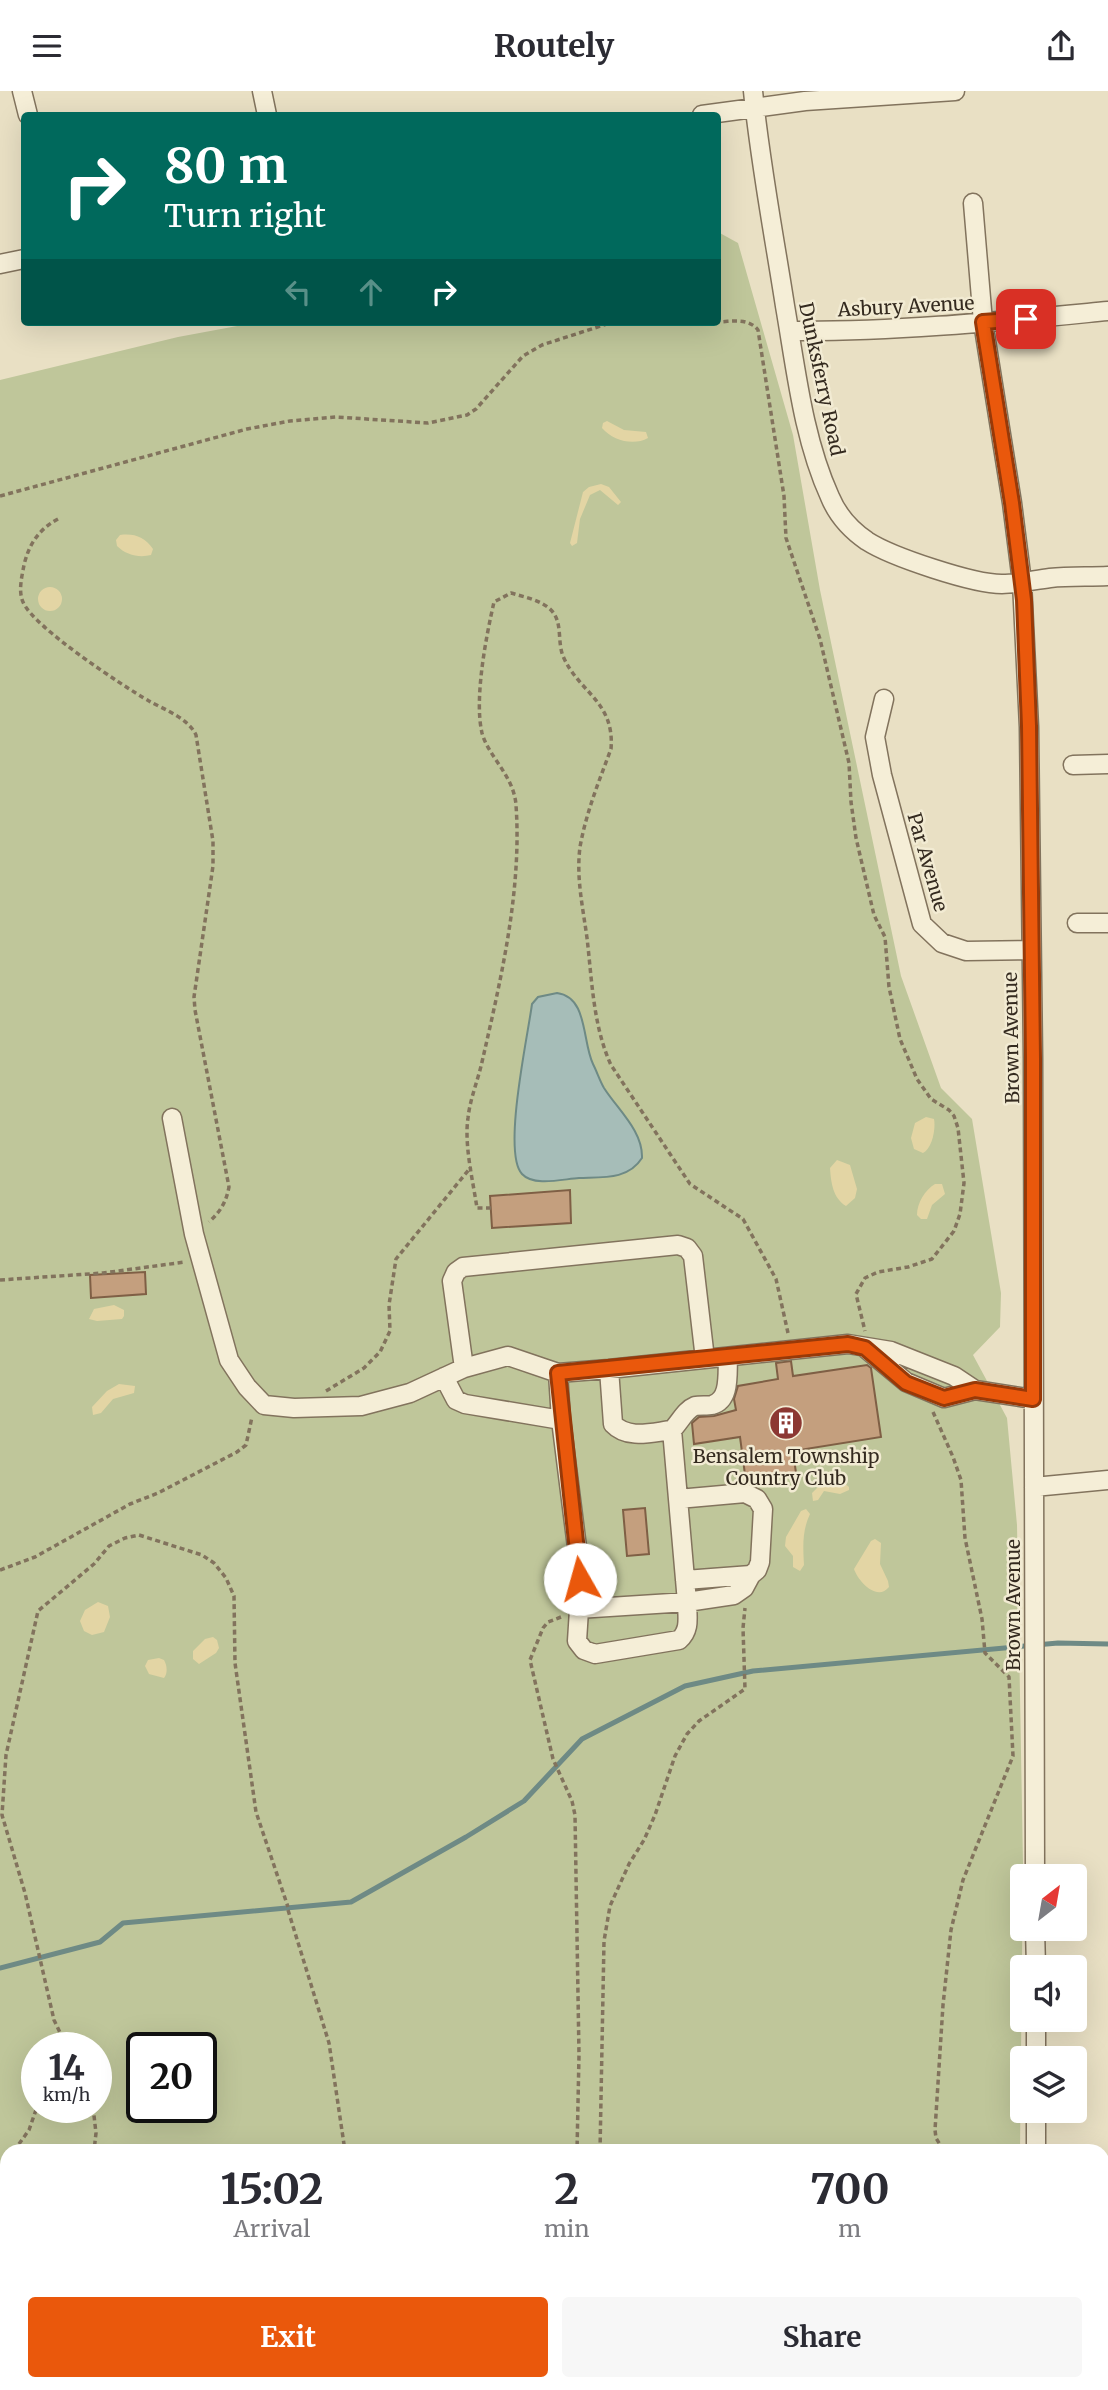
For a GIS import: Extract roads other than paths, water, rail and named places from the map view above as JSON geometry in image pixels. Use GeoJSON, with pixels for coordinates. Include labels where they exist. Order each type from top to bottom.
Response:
{"type":"FeatureCollection","features":[{"type":"Feature","properties":{"kind":"street"},"geometry":{"type":"LineString","coordinates":[[22,91],[27,112]]}},
{"type":"Feature","properties":{"kind":"street"},"geometry":{"type":"LineString","coordinates":[[262,91],[266,112]]}},
{"type":"Feature","properties":{"kind":"street"},"geometry":{"type":"LineString","coordinates":[[712,112],[754,99],[805,101],[955,91]]}},
{"type":"Feature","properties":{"kind":"street","name":"Dunksferry Road"},"geometry":{"type":"LineString","coordinates":[[754,99],[790,331],[813,450],[830,497],[852,529],[876,546],[908,560],[987,583],[1108,576]]}},
{"type":"Feature","properties":{"kind":"street","name":"Brown Avenue"},"geometry":{"type":"LineString","coordinates":[[972,204],[983,322],[1022,582],[1029,726],[1035,1864]]}},
{"type":"Feature","properties":{"kind":"street"},"geometry":{"type":"LineString","coordinates":[[0,264],[21,260]]}},
{"type":"Feature","properties":{"kind":"street","name":"Asbury Avenue"},"geometry":{"type":"LineString","coordinates":[[790,331],[983,322],[1108,311]]}},
{"type":"Feature","properties":{"kind":"street","name":"Par Avenue"},"geometry":{"type":"LineString","coordinates":[[884,699],[875,737],[882,775],[922,924],[942,943],[966,951],[1030,950]]}},
{"type":"Feature","properties":{"kind":"street"},"geometry":{"type":"LineString","coordinates":[[1073,765],[1108,764]]}},
{"type":"Feature","properties":{"kind":"street"},"geometry":{"type":"LineString","coordinates":[[1077,923],[1108,923]]}},
{"type":"Feature","properties":{"kind":"street"},"geometry":{"type":"LineString","coordinates":[[172,1118],[194,1234],[229,1360],[247,1387],[264,1405],[294,1408],[360,1406],[410,1392],[464,1367],[508,1356],[558,1373],[848,1344],[891,1351],[954,1376],[975,1390]]}},
{"type":"Feature","properties":{"kind":"street"},"geometry":{"type":"LineString","coordinates":[[464,1367],[452,1281],[456,1272],[463,1267],[678,1245],[687,1248],[693,1256],[705,1359]]}},
{"type":"Feature","properties":{"kind":"street"},"geometry":{"type":"LineString","coordinates":[[865,1348],[906,1383],[944,1398],[975,1390],[1033,1399]]}},
{"type":"Feature","properties":{"kind":"street"},"geometry":{"type":"LineString","coordinates":[[558,1373],[580,1579],[577,1641],[584,1650],[595,1654],[679,1640],[686,1634],[687,1602],[672,1430],[685,1413],[695,1406],[713,1405],[722,1399],[726,1390],[728,1357]]}},
{"type":"Feature","properties":{"kind":"street"},"geometry":{"type":"LineString","coordinates":[[609,1369],[613,1424],[620,1431],[628,1434],[672,1430]]}},
{"type":"Feature","properties":{"kind":"street"},"geometry":{"type":"LineString","coordinates":[[444,1377],[456,1400],[466,1404],[561,1420]]}},
{"type":"Feature","properties":{"kind":"street"},"geometry":{"type":"LineString","coordinates":[[1034,1487],[1108,1481]]}},
{"type":"Feature","properties":{"kind":"street"},"geometry":{"type":"LineString","coordinates":[[578,1609],[687,1602],[734,1595],[744,1588],[760,1562],[763,1509],[757,1499],[746,1493],[678,1499]]}},
{"type":"Feature","properties":{"kind":"street"},"geometry":{"type":"LineString","coordinates":[[685,1580],[751,1575]]}},
{"type":"Feature","properties":{"kind":"street"},"geometry":{"type":"LineString","coordinates":[[1036,2123],[1036,2144]]}},
{"type":"Feature","properties":{"kind":"water"},"geometry":{"type":"Polygon","coordinates":[[[557,993],[567,996],[579,1011],[590,1055],[601,1082],[629,1121],[638,1139],[642,1158],[622,1174],[541,1181],[527,1178],[522,1174],[517,1162],[515,1119],[532,1004],[538,997],[557,993]]]}},
{"type":"Feature","properties":{"kind":"waterway"},"geometry":{"type":"LineString","coordinates":[[0,1968],[100,1942],[123,1923],[351,1902],[524,1801],[582,1739],[685,1686],[753,1671],[1058,1643],[1108,1644]]}},
{"type":"Feature","properties":{"kind":"place","name":"Bensalem Township Country Club"},"geometry":{"type":"Point","coordinates":[786,1423]}}]}
